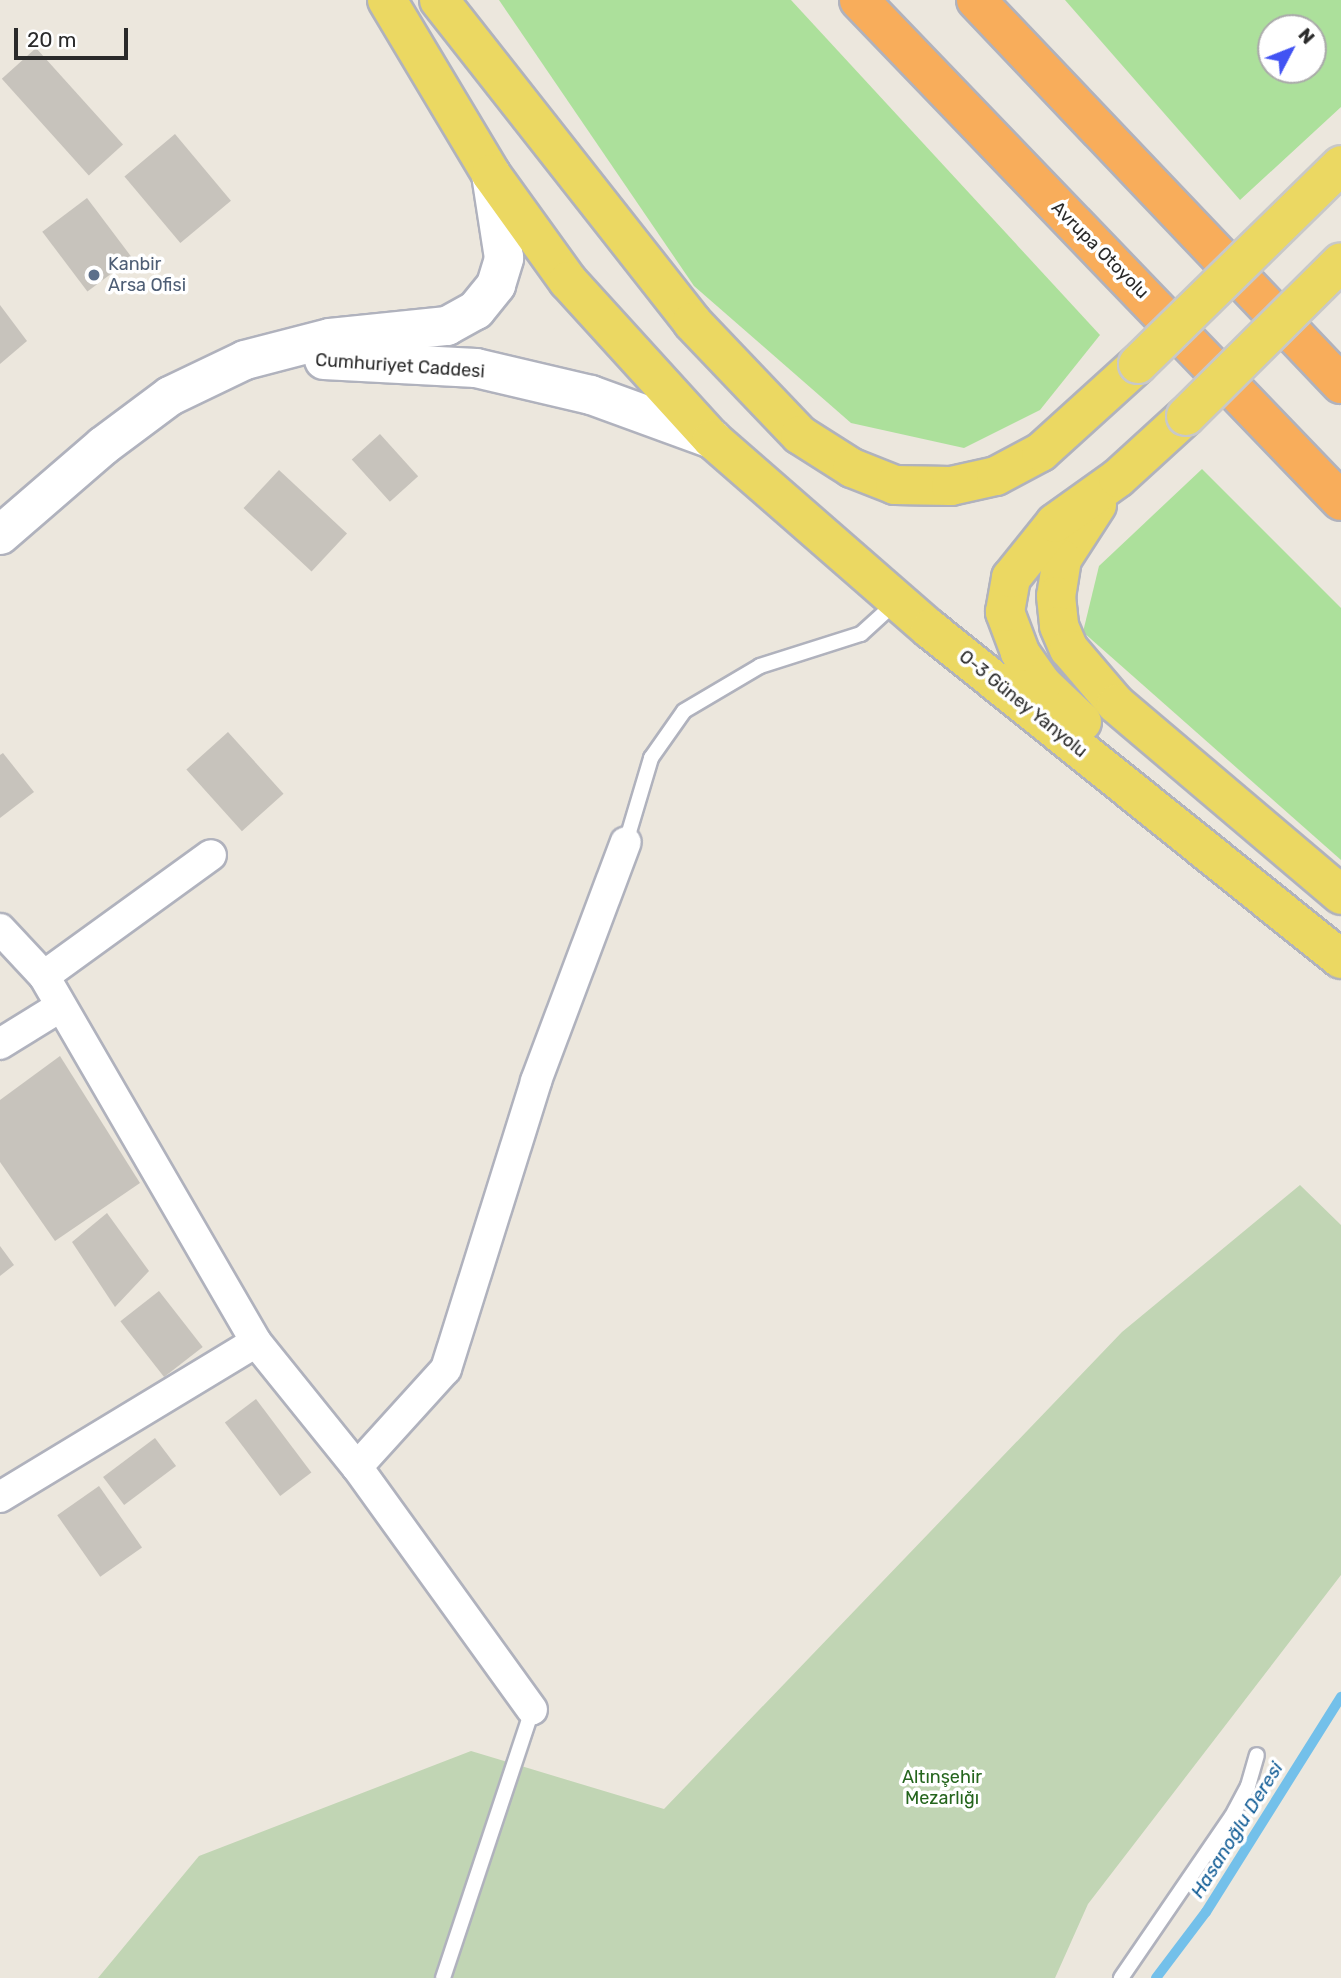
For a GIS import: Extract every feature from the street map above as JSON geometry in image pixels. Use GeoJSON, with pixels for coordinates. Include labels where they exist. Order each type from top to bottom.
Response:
{"type":"FeatureCollection","features":[{"type":"Feature","properties":{"kind":"highway","name":"Avrupa Otoyolu"},"geometry":{"type":"LineString","coordinates":[[859,0],[1341,501]]}},
{"type":"Feature","properties":{"kind":"highway"},"geometry":{"type":"LineString","coordinates":[[976,0],[1341,384]]}},
{"type":"Feature","properties":{"kind":"main road","name":"O-3 Güney Yanyolu"},"geometry":{"type":"LineString","coordinates":[[387,0],[492,174],[568,281],[712,439],[897,601],[1341,960]]}},
{"type":"Feature","properties":{"kind":"main road"},"geometry":{"type":"LineString","coordinates":[[439,0],[692,322],[800,435],[852,468],[895,485],[951,486],[996,476],[1041,452],[1138,363],[1341,165]]}},
{"type":"Feature","properties":{"kind":"main road","name":"Cumhuriyet Caddesi"},"geometry":{"type":"LineString","coordinates":[[0,536],[103,446],[170,396],[245,360],[330,338],[447,326],[476,310],[496,285],[504,258],[492,174]]}},
{"type":"Feature","properties":{"kind":"main road"},"geometry":{"type":"LineString","coordinates":[[1341,262],[1186,416],[1118,478],[1055,523],[1011,578],[1005,612],[1020,652],[1042,684],[1087,726],[1341,940]]}},
{"type":"Feature","properties":{"kind":"main road","name":"Cumhuriyet Caddesi"},"geometry":{"type":"LineString","coordinates":[[245,360],[362,359],[476,368],[591,395],[712,439]]}},
{"type":"Feature","properties":{"kind":"main road"},"geometry":{"type":"LineString","coordinates":[[1118,478],[1062,559],[1056,596],[1059,626],[1069,649],[1116,704],[1341,895]]}},
{"type":"Feature","properties":{"kind":"street"},"geometry":{"type":"LineString","coordinates":[[357,1467],[446,1369],[536,1082],[626,842]]}},
{"type":"Feature","properties":{"kind":"street"},"geometry":{"type":"LineString","coordinates":[[44,976],[211,855]]}},
{"type":"Feature","properties":{"kind":"street"},"geometry":{"type":"LineString","coordinates":[[0,929],[44,976],[256,1342],[357,1467],[533,1710]]}},
{"type":"Feature","properties":{"kind":"street"},"geometry":{"type":"LineString","coordinates":[[0,1044],[60,1007]]}},
{"type":"Feature","properties":{"kind":"street"},"geometry":{"type":"LineString","coordinates":[[0,1497],[256,1342]]}},
{"type":"Feature","properties":{"kind":"lane"},"geometry":{"type":"LineString","coordinates":[[626,842],[655,749],[684,711],[760,666],[861,634],[897,601]]}},
{"type":"Feature","properties":{"kind":"lane"},"geometry":{"type":"LineString","coordinates":[[443,1978],[533,1710]]}},
{"type":"Feature","properties":{"kind":"lane"},"geometry":{"type":"LineString","coordinates":[[1121,1978],[1232,1816],[1248,1786],[1257,1755]]}},
{"type":"Feature","properties":{"kind":"green space"},"geometry":{"type":"Polygon","coordinates":[[[499,0],[791,0],[1100,335],[1040,410],[964,448],[851,423],[694,286],[499,0]]]}},
{"type":"Feature","properties":{"kind":"green space"},"geometry":{"type":"Polygon","coordinates":[[[1065,0],[1341,0],[1341,107],[1240,200],[1065,0]]]}},
{"type":"Feature","properties":{"kind":"green space"},"geometry":{"type":"Polygon","coordinates":[[[1202,469],[1341,608],[1341,860],[1083,632],[1099,566],[1202,469]]]}},
{"type":"Feature","properties":{"kind":"green space","name":"Altınşehir Mezarlığı"},"geometry":{"type":"Polygon","coordinates":[[[1300,1185],[1341,1225],[1341,1575],[1088,1904],[1055,1978],[98,1978],[199,1856],[471,1751],[664,1809],[1122,1332],[1300,1185]]]}},
{"type":"Feature","properties":{"kind":"building"},"geometry":{"type":"Polygon","coordinates":[[[36,48],[123,145],[89,175],[2,79],[36,48]]]}},
{"type":"Feature","properties":{"kind":"building"},"geometry":{"type":"Polygon","coordinates":[[[175,134],[231,201],[180,243],[124,176],[175,134]]]}},
{"type":"Feature","properties":{"kind":"building"},"geometry":{"type":"Polygon","coordinates":[[[87,198],[132,258],[87,292],[42,232],[87,198]]]}},
{"type":"Feature","properties":{"kind":"building"},"geometry":{"type":"Polygon","coordinates":[[[0,305],[27,341],[0,364],[0,305]]]}},
{"type":"Feature","properties":{"kind":"building"},"geometry":{"type":"Polygon","coordinates":[[[380,434],[418,476],[390,502],[352,459],[380,434]]]}},
{"type":"Feature","properties":{"kind":"building"},"geometry":{"type":"Polygon","coordinates":[[[279,470],[347,533],[312,571],[244,508],[279,470]]]}},
{"type":"Feature","properties":{"kind":"building"},"geometry":{"type":"Polygon","coordinates":[[[228,732],[284,794],[242,831],[186,769],[228,732]]]}},
{"type":"Feature","properties":{"kind":"building"},"geometry":{"type":"Polygon","coordinates":[[[3,753],[34,792],[0,818],[0,755],[3,753]]]}},
{"type":"Feature","properties":{"kind":"building"},"geometry":{"type":"Polygon","coordinates":[[[60,1056],[140,1183],[55,1241],[0,1162],[0,1100],[60,1056]]]}},
{"type":"Feature","properties":{"kind":"building"},"geometry":{"type":"Polygon","coordinates":[[[107,1213],[149,1271],[115,1307],[72,1242],[107,1213]]]}},
{"type":"Feature","properties":{"kind":"building"},"geometry":{"type":"Polygon","coordinates":[[[0,1246],[14,1265],[0,1276],[0,1246]]]}},
{"type":"Feature","properties":{"kind":"building"},"geometry":{"type":"Polygon","coordinates":[[[159,1291],[203,1347],[164,1377],[120,1321],[159,1291]]]}},
{"type":"Feature","properties":{"kind":"building"},"geometry":{"type":"Polygon","coordinates":[[[256,1399],[311,1472],[280,1496],[225,1422],[256,1399]]]}},
{"type":"Feature","properties":{"kind":"building"},"geometry":{"type":"Polygon","coordinates":[[[155,1438],[176,1466],[124,1505],[103,1477],[155,1438]]]}},
{"type":"Feature","properties":{"kind":"building"},"geometry":{"type":"Polygon","coordinates":[[[99,1486],[142,1547],[100,1577],[57,1515],[99,1486]]]}},
{"type":"Feature","properties":{"kind":"waterway","name":"Hasanoğlu Deresi"},"geometry":{"type":"LineString","coordinates":[[1156,1978],[1206,1912],[1341,1697]]}},
{"type":"Feature","properties":{"kind":"place","name":"Kanbir Arsa Ofisi"},"geometry":{"type":"Point","coordinates":[94,275]}}]}
